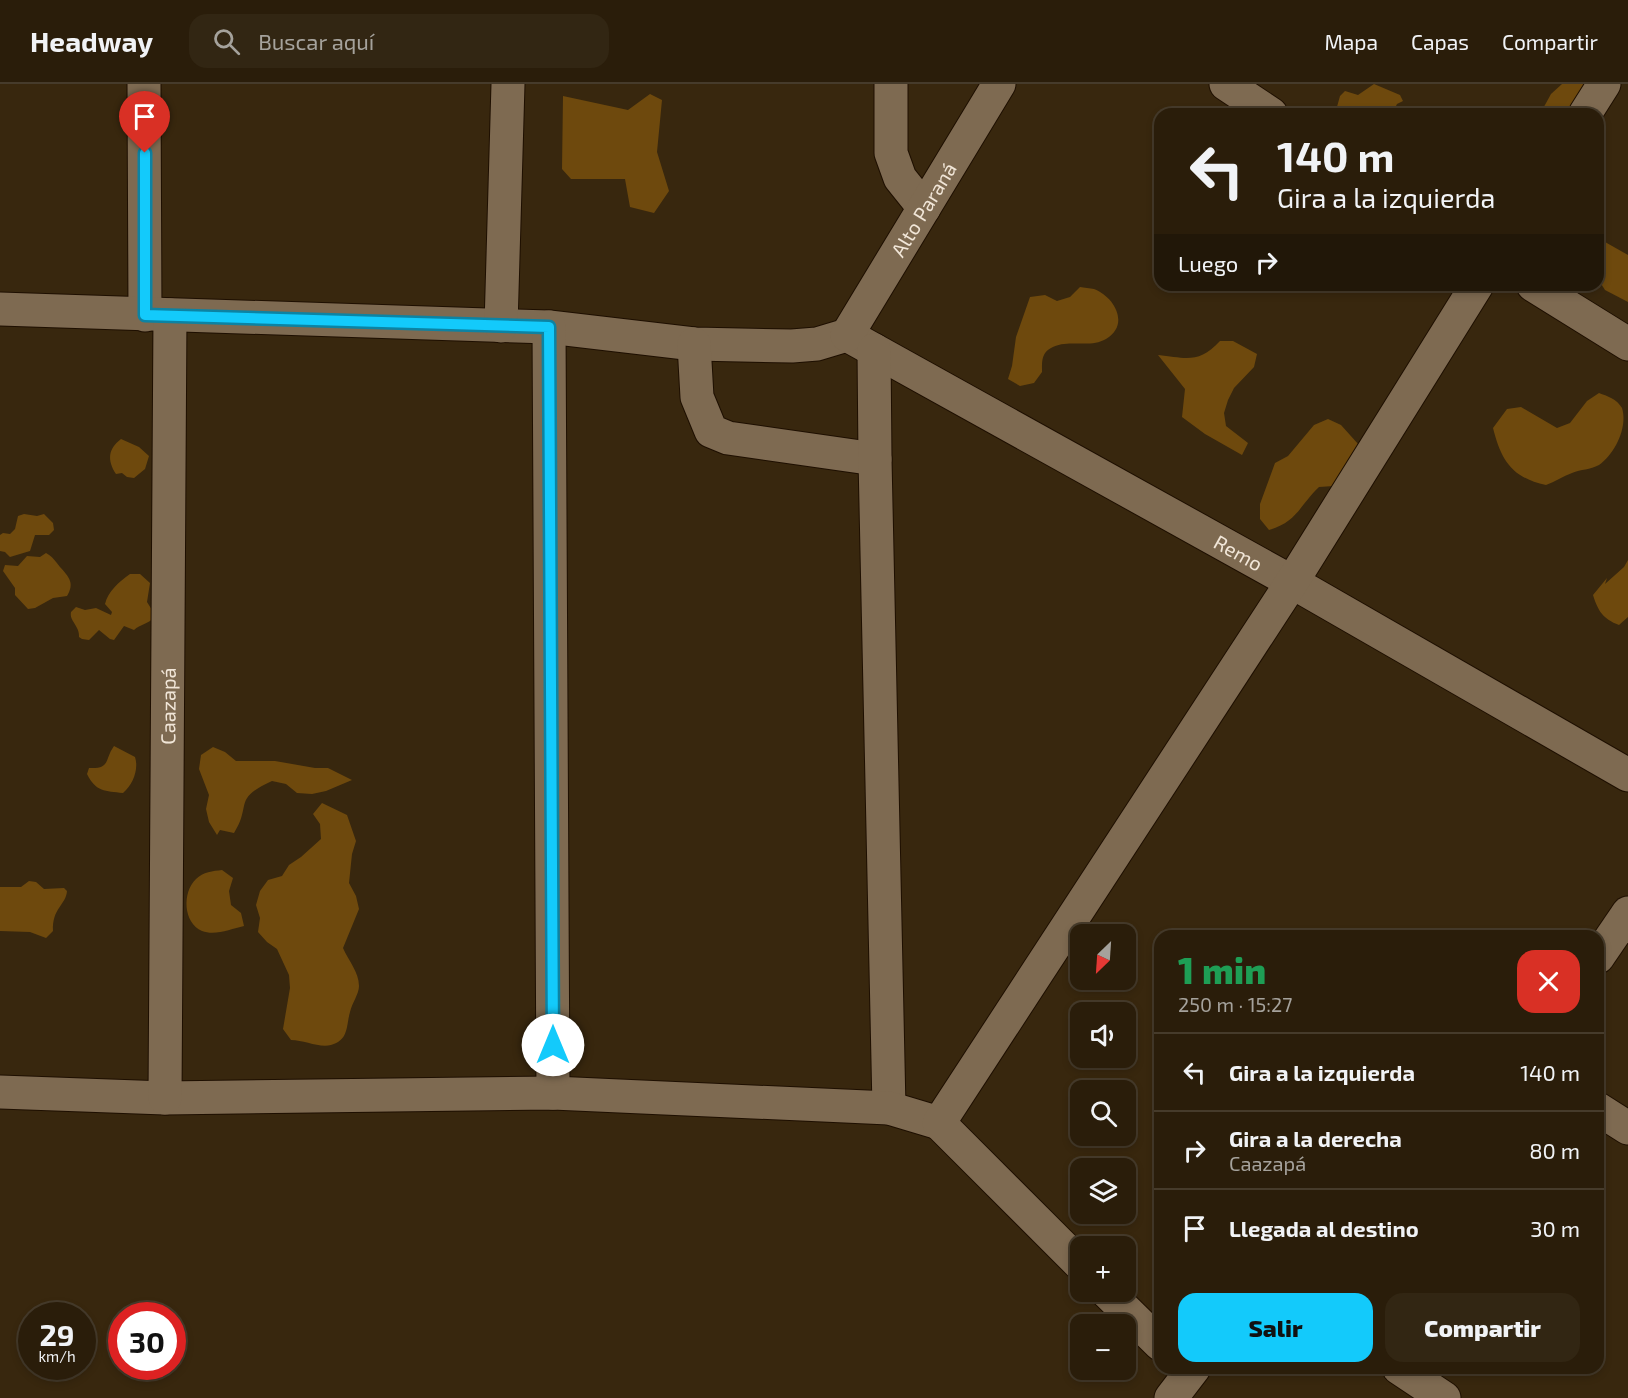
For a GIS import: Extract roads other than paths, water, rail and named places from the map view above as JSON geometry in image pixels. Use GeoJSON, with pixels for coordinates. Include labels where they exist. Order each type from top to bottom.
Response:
{"type":"FeatureCollection","features":[{"type":"Feature","properties":{"kind":"street","name":"Caazapá"},"geometry":{"type":"LineString","coordinates":[[144,84],[158,315],[165,1098]]}},
{"type":"Feature","properties":{"kind":"street"},"geometry":{"type":"LineString","coordinates":[[501,326],[508,84]]}},
{"type":"Feature","properties":{"kind":"street"},"geometry":{"type":"LineString","coordinates":[[891,84],[891,153],[900,178],[924,208]]}},
{"type":"Feature","properties":{"kind":"street","name":"Alto Paraná"},"geometry":{"type":"LineString","coordinates":[[861,343],[924,208],[999,84]]}},
{"type":"Feature","properties":{"kind":"street"},"geometry":{"type":"LineString","coordinates":[[1226,84],[1262,108]]}},
{"type":"Feature","properties":{"kind":"street"},"geometry":{"type":"LineString","coordinates":[[1589,108],[1604,84]]}},
{"type":"Feature","properties":{"kind":"street"},"geometry":{"type":"LineString","coordinates":[[939,1123],[1292,582],[1472,291]]}},
{"type":"Feature","properties":{"kind":"street"},"geometry":{"type":"LineString","coordinates":[[1543,291],[1628,344]]}},
{"type":"Feature","properties":{"kind":"street"},"geometry":{"type":"LineString","coordinates":[[0,309],[549,327],[694,344],[792,346],[861,343],[874,459],[889,1108]]}},
{"type":"Feature","properties":{"kind":"street"},"geometry":{"type":"LineString","coordinates":[[549,327],[553,1093]]}},
{"type":"Feature","properties":{"kind":"street","name":"Remo"},"geometry":{"type":"LineString","coordinates":[[861,343],[1292,582],[1628,776]]}},
{"type":"Feature","properties":{"kind":"street"},"geometry":{"type":"LineString","coordinates":[[694,344],[697,397],[711,430],[728,438],[874,459]]}},
{"type":"Feature","properties":{"kind":"street"},"geometry":{"type":"LineString","coordinates":[[1604,948],[1628,913]]}},
{"type":"Feature","properties":{"kind":"street"},"geometry":{"type":"LineString","coordinates":[[0,1092],[165,1098],[553,1093],[889,1108],[939,1123],[1070,1254]]}},
{"type":"Feature","properties":{"kind":"street"},"geometry":{"type":"LineString","coordinates":[[1604,1113],[1628,1128]]}},
{"type":"Feature","properties":{"kind":"street"},"geometry":{"type":"LineString","coordinates":[[1117,1302],[1154,1338]]}},
{"type":"Feature","properties":{"kind":"street"},"geometry":{"type":"LineString","coordinates":[[1408,1374],[1444,1398]]}}]}
